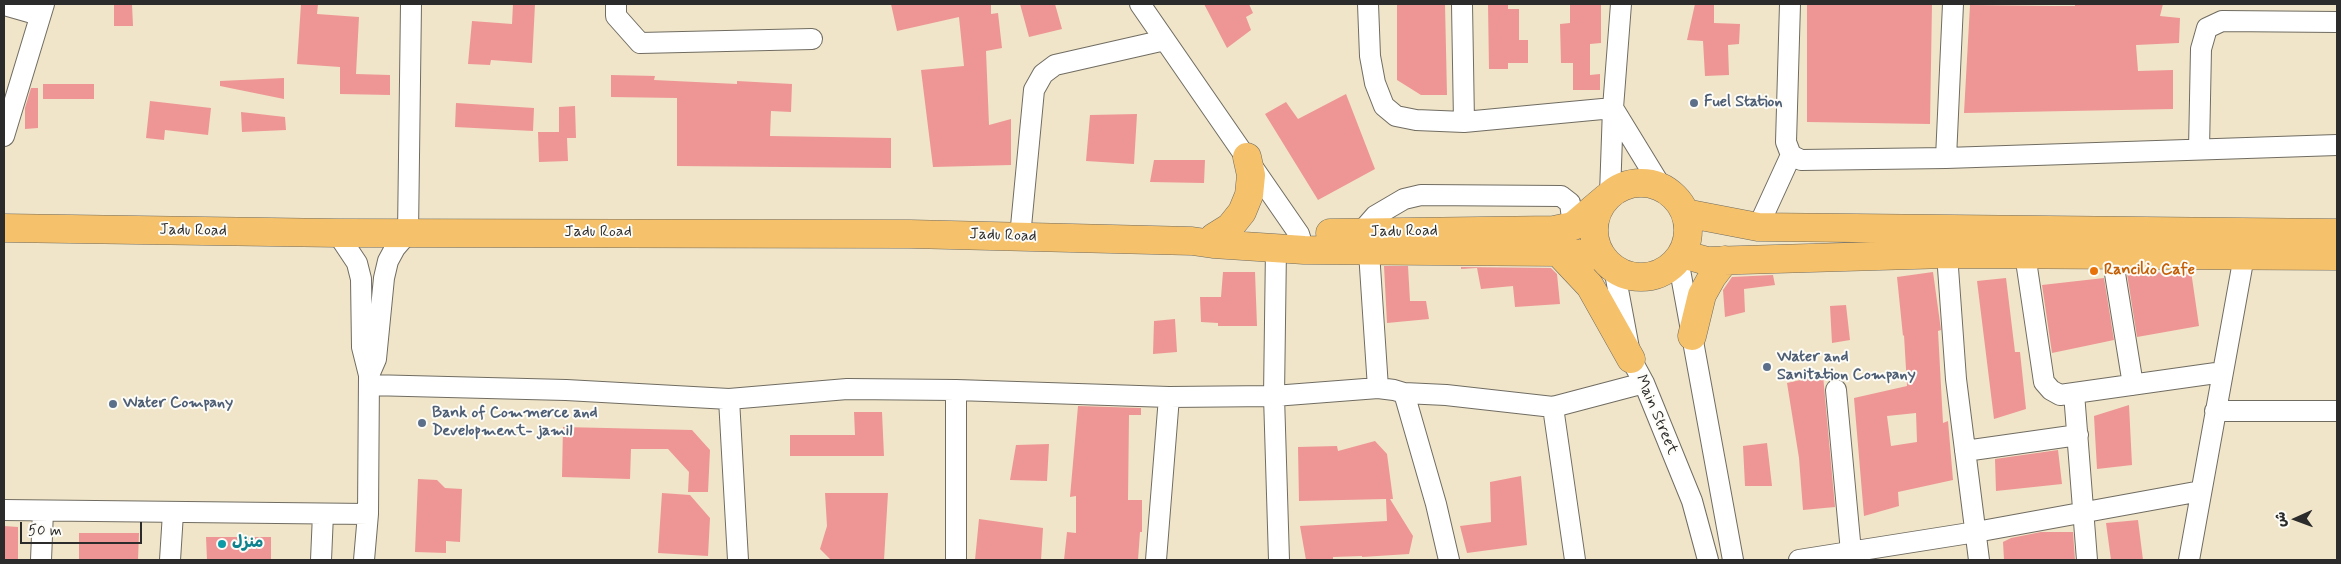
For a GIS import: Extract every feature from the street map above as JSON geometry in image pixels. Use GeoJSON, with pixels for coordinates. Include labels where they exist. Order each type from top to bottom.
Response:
{"type":"FeatureCollection","features":[{"type":"Feature","properties":{"kind":"highway"},"geometry":{"type":"LineString","coordinates":[[1203,239],[1230,227],[1242,212],[1249,194],[1251,175],[1247,157]]}},
{"type":"Feature","properties":{"kind":"highway"},"geometry":{"type":"LineString","coordinates":[[1573,226],[1608,196],[1630,184],[1641,182],[1662,188],[1680,202],[1685,213],[1688,234],[1680,256],[1659,274],[1636,277],[1608,262],[1594,235],[1598,209],[1608,196]]}},
{"type":"Feature","properties":{"kind":"highway"},"geometry":{"type":"LineString","coordinates":[[1685,213],[1758,227],[2337,233]]}},
{"type":"Feature","properties":{"kind":"highway","name":"Jadu Road"},"geometry":{"type":"LineString","coordinates":[[4,228],[337,233],[890,234],[1203,239],[1293,244],[1364,242],[1554,230],[1573,226]]}},
{"type":"Feature","properties":{"kind":"highway","name":"Jadu Road"},"geometry":{"type":"LineString","coordinates":[[1364,242],[1558,252],[1608,262]]}},
{"type":"Feature","properties":{"kind":"highway"},"geometry":{"type":"LineString","coordinates":[[1558,252],[1590,286],[1631,359]]}},
{"type":"Feature","properties":{"kind":"highway"},"geometry":{"type":"LineString","coordinates":[[1680,256],[1707,260],[1948,254],[2337,256]]}},
{"type":"Feature","properties":{"kind":"highway"},"geometry":{"type":"LineString","coordinates":[[1692,336],[1702,295],[1712,277],[1725,260]]}},
{"type":"Feature","properties":{"kind":"street"},"geometry":{"type":"LineString","coordinates":[[369,380],[376,360],[384,278],[388,262],[395,248],[408,233],[411,4]]}},
{"type":"Feature","properties":{"kind":"street"},"geometry":{"type":"LineString","coordinates":[[616,4],[616,16],[640,43],[812,39]]}},
{"type":"Feature","properties":{"kind":"street"},"geometry":{"type":"LineString","coordinates":[[1140,4],[1247,157],[1293,244],[1274,396],[1279,560]]}},
{"type":"Feature","properties":{"kind":"street"},"geometry":{"type":"LineString","coordinates":[[1368,4],[1370,56],[1376,83],[1384,106],[1396,116],[1416,120],[1464,122],[1613,108]]}},
{"type":"Feature","properties":{"kind":"street"},"geometry":{"type":"LineString","coordinates":[[1462,4],[1464,122]]}},
{"type":"Feature","properties":{"kind":"street"},"geometry":{"type":"LineString","coordinates":[[1608,196],[1621,4]]}},
{"type":"Feature","properties":{"kind":"street"},"geometry":{"type":"LineString","coordinates":[[1758,227],[1790,155],[1786,142],[1790,4]]}},
{"type":"Feature","properties":{"kind":"street"},"geometry":{"type":"LineString","coordinates":[[1946,158],[1953,4]]}},
{"type":"Feature","properties":{"kind":"street"},"geometry":{"type":"LineString","coordinates":[[4,5],[42,9],[4,136]]}},
{"type":"Feature","properties":{"kind":"street"},"geometry":{"type":"LineString","coordinates":[[2199,149],[2201,49],[2206,28],[2222,21],[2337,22]]}},
{"type":"Feature","properties":{"kind":"street"},"geometry":{"type":"LineString","coordinates":[[1020,237],[1034,90],[1043,74],[1055,65],[1165,40]]}},
{"type":"Feature","properties":{"kind":"street"},"geometry":{"type":"LineString","coordinates":[[1613,108],[1662,188]]}},
{"type":"Feature","properties":{"kind":"street"},"geometry":{"type":"LineString","coordinates":[[1790,155],[1801,160],[1946,158],[2337,145]]}},
{"type":"Feature","properties":{"kind":"street"},"geometry":{"type":"LineString","coordinates":[[1378,388],[1364,242],[1376,216],[1404,200],[1421,196],[1561,196],[1570,203],[1573,226]]}},
{"type":"Feature","properties":{"kind":"street"},"geometry":{"type":"LineString","coordinates":[[337,233],[357,263],[361,279],[362,347],[369,380],[368,514],[364,560]]}},
{"type":"Feature","properties":{"kind":"street"},"geometry":{"type":"LineString","coordinates":[[1948,254],[1956,379],[1979,560]]}},
{"type":"Feature","properties":{"kind":"street"},"geometry":{"type":"LineString","coordinates":[[2026,254],[2044,382],[2051,390],[2060,395],[2223,372]]}},
{"type":"Feature","properties":{"kind":"street"},"geometry":{"type":"LineString","coordinates":[[2112,255],[2133,385]]}},
{"type":"Feature","properties":{"kind":"street"},"geometry":{"type":"LineString","coordinates":[[1680,256],[1692,336],[1733,560]]}},
{"type":"Feature","properties":{"kind":"street"},"geometry":{"type":"LineString","coordinates":[[2189,560],[2244,256]]}},
{"type":"Feature","properties":{"kind":"street"},"geometry":{"type":"LineString","coordinates":[[357,263],[372,258],[388,262]]}},
{"type":"Feature","properties":{"kind":"street","name":"Main Street"},"geometry":{"type":"LineString","coordinates":[[1608,262],[1631,359],[1644,383],[1692,501],[1708,560]]}},
{"type":"Feature","properties":{"kind":"street"},"geometry":{"type":"LineString","coordinates":[[369,380],[729,399],[847,389],[956,390],[1169,397],[1274,396],[1378,388],[1404,393],[1446,395],[1553,407],[1644,383]]}},
{"type":"Feature","properties":{"kind":"street"},"geometry":{"type":"LineString","coordinates":[[956,390],[956,560]]}},
{"type":"Feature","properties":{"kind":"street"},"geometry":{"type":"LineString","coordinates":[[1836,390],[1851,552]]}},
{"type":"Feature","properties":{"kind":"street"},"geometry":{"type":"LineString","coordinates":[[1404,393],[1436,504],[1449,560]]}},
{"type":"Feature","properties":{"kind":"street"},"geometry":{"type":"LineString","coordinates":[[2074,393],[2085,512],[2087,560]]}},
{"type":"Feature","properties":{"kind":"street"},"geometry":{"type":"LineString","coordinates":[[1156,560],[1169,397]]}},
{"type":"Feature","properties":{"kind":"street"},"geometry":{"type":"LineString","coordinates":[[729,399],[738,560]]}},
{"type":"Feature","properties":{"kind":"street"},"geometry":{"type":"LineString","coordinates":[[1553,407],[1575,560]]}},
{"type":"Feature","properties":{"kind":"street"},"geometry":{"type":"LineString","coordinates":[[2215,411],[2337,411]]}},
{"type":"Feature","properties":{"kind":"street"},"geometry":{"type":"LineString","coordinates":[[1965,451],[2078,435]]}},
{"type":"Feature","properties":{"kind":"street"},"geometry":{"type":"LineString","coordinates":[[1799,560],[1976,532],[2201,491]]}},
{"type":"Feature","properties":{"kind":"street"},"geometry":{"type":"LineString","coordinates":[[4,510],[368,514]]}},
{"type":"Feature","properties":{"kind":"street"},"geometry":{"type":"LineString","coordinates":[[41,560],[43,510]]}},
{"type":"Feature","properties":{"kind":"street"},"geometry":{"type":"LineString","coordinates":[[170,560],[173,513]]}},
{"type":"Feature","properties":{"kind":"street"},"geometry":{"type":"LineString","coordinates":[[321,560],[322,514]]}},
{"type":"Feature","properties":{"kind":"building"},"geometry":{"type":"Polygon","coordinates":[[[114,4],[132,4],[133,26],[114,26],[114,4]]]}},
{"type":"Feature","properties":{"kind":"building"},"geometry":{"type":"Polygon","coordinates":[[[301,4],[318,4],[317,14],[359,17],[356,74],[390,75],[390,95],[340,94],[340,67],[297,64],[301,4]]]}},
{"type":"Feature","properties":{"kind":"building"},"geometry":{"type":"Polygon","coordinates":[[[513,4],[535,4],[532,63],[491,60],[490,65],[468,64],[472,21],[512,24],[513,4]]]}},
{"type":"Feature","properties":{"kind":"building"},"geometry":{"type":"Polygon","coordinates":[[[891,4],[991,4],[991,14],[998,13],[1002,48],[986,51],[989,125],[1011,119],[1011,165],[933,167],[921,70],[964,66],[959,17],[897,31],[891,4]]]}},
{"type":"Feature","properties":{"kind":"building"},"geometry":{"type":"Polygon","coordinates":[[[1020,4],[1055,4],[1062,29],[1029,37],[1020,4]]]}},
{"type":"Feature","properties":{"kind":"building"},"geometry":{"type":"Polygon","coordinates":[[[1204,4],[1249,4],[1253,13],[1246,17],[1251,30],[1227,48],[1204,4]]]}},
{"type":"Feature","properties":{"kind":"building"},"geometry":{"type":"Polygon","coordinates":[[[1397,4],[1445,4],[1447,95],[1421,95],[1397,80],[1397,4]]]}},
{"type":"Feature","properties":{"kind":"building"},"geometry":{"type":"Polygon","coordinates":[[[1488,4],[1508,4],[1508,9],[1519,9],[1519,40],[1528,40],[1528,63],[1508,63],[1508,69],[1489,69],[1488,4]]]}},
{"type":"Feature","properties":{"kind":"building"},"geometry":{"type":"Polygon","coordinates":[[[1570,4],[1601,4],[1601,43],[1590,44],[1590,75],[1600,74],[1600,90],[1573,90],[1573,63],[1561,63],[1560,24],[1570,23],[1570,4]]]}},
{"type":"Feature","properties":{"kind":"building"},"geometry":{"type":"Polygon","coordinates":[[[1695,4],[1714,4],[1714,23],[1740,24],[1739,44],[1728,45],[1729,75],[1705,76],[1703,41],[1687,40],[1695,4]]]}},
{"type":"Feature","properties":{"kind":"building"},"geometry":{"type":"Polygon","coordinates":[[[1807,4],[1932,4],[1930,124],[1807,122],[1807,4]]]}},
{"type":"Feature","properties":{"kind":"building"},"geometry":{"type":"Polygon","coordinates":[[[2075,4],[2163,4],[2160,16],[2180,18],[2179,43],[2136,45],[2138,71],[2173,70],[2173,109],[1964,113],[1970,5],[2075,6],[2075,4]]]}},
{"type":"Feature","properties":{"kind":"building"},"geometry":{"type":"Polygon","coordinates":[[[611,75],[655,76],[654,80],[737,84],[737,81],[792,84],[791,112],[771,111],[770,136],[891,138],[891,168],[677,166],[677,98],[611,97],[611,75]]]}},
{"type":"Feature","properties":{"kind":"building"},"geometry":{"type":"Polygon","coordinates":[[[284,78],[284,99],[220,86],[220,81],[284,78]]]}},
{"type":"Feature","properties":{"kind":"building"},"geometry":{"type":"Polygon","coordinates":[[[43,84],[94,84],[94,99],[43,99],[43,84]]]}},
{"type":"Feature","properties":{"kind":"building"},"geometry":{"type":"Polygon","coordinates":[[[31,88],[38,88],[38,128],[25,129],[25,108],[31,88]]]}},
{"type":"Feature","properties":{"kind":"building"},"geometry":{"type":"Polygon","coordinates":[[[1346,94],[1375,169],[1318,200],[1265,114],[1286,102],[1298,119],[1346,94]]]}},
{"type":"Feature","properties":{"kind":"building"},"geometry":{"type":"Polygon","coordinates":[[[150,101],[211,108],[208,135],[165,130],[164,140],[146,138],[150,101]]]}},
{"type":"Feature","properties":{"kind":"building"},"geometry":{"type":"Polygon","coordinates":[[[456,103],[534,108],[533,131],[455,127],[456,103]]]}},
{"type":"Feature","properties":{"kind":"building"},"geometry":{"type":"Polygon","coordinates":[[[575,106],[576,138],[567,138],[568,161],[539,162],[538,132],[559,132],[559,107],[575,106]]]}},
{"type":"Feature","properties":{"kind":"building"},"geometry":{"type":"Polygon","coordinates":[[[241,112],[285,117],[286,130],[242,132],[241,112]]]}},
{"type":"Feature","properties":{"kind":"building"},"geometry":{"type":"Polygon","coordinates":[[[1137,114],[1134,164],[1086,161],[1090,115],[1137,114]]]}},
{"type":"Feature","properties":{"kind":"building"},"geometry":{"type":"Polygon","coordinates":[[[1154,160],[1205,160],[1204,183],[1150,182],[1154,160]]]}},
{"type":"Feature","properties":{"kind":"building"},"geometry":{"type":"Polygon","coordinates":[[[1384,266],[1408,266],[1410,301],[1426,301],[1429,319],[1387,323],[1384,266]]]}},
{"type":"Feature","properties":{"kind":"building"},"geometry":{"type":"Polygon","coordinates":[[[1461,267],[1551,268],[1557,274],[1560,304],[1515,307],[1513,286],[1481,289],[1477,268],[1461,269],[1461,267]]]}},
{"type":"Feature","properties":{"kind":"building"},"geometry":{"type":"Polygon","coordinates":[[[2191,271],[2199,326],[2137,337],[2127,274],[2191,271]]]}},
{"type":"Feature","properties":{"kind":"building"},"geometry":{"type":"Polygon","coordinates":[[[1223,272],[1255,272],[1257,326],[1218,326],[1218,323],[1201,322],[1200,297],[1221,297],[1223,272]]]}},
{"type":"Feature","properties":{"kind":"building"},"geometry":{"type":"Polygon","coordinates":[[[1933,272],[1941,330],[1938,331],[1943,423],[1948,421],[1953,480],[1898,492],[1899,506],[1864,516],[1854,398],[1907,386],[1904,335],[1897,277],[1933,272]],[[1916,413],[1887,416],[1891,446],[1917,442],[1916,413]]]}},
{"type":"Feature","properties":{"kind":"building"},"geometry":{"type":"Polygon","coordinates":[[[1773,275],[1775,285],[1744,289],[1745,312],[1725,317],[1723,290],[1732,277],[1773,275]]]}},
{"type":"Feature","properties":{"kind":"building"},"geometry":{"type":"Polygon","coordinates":[[[2006,278],[2015,352],[2020,352],[2026,409],[1994,419],[1977,281],[2006,278]]]}},
{"type":"Feature","properties":{"kind":"building"},"geometry":{"type":"Polygon","coordinates":[[[2104,278],[2114,340],[2052,353],[2042,285],[2104,278]]]}},
{"type":"Feature","properties":{"kind":"building"},"geometry":{"type":"Polygon","coordinates":[[[1846,305],[1850,340],[1832,343],[1830,306],[1846,305]]]}},
{"type":"Feature","properties":{"kind":"building"},"geometry":{"type":"Polygon","coordinates":[[[1175,319],[1177,352],[1153,354],[1154,321],[1175,319]]]}},
{"type":"Feature","properties":{"kind":"building"},"geometry":{"type":"Polygon","coordinates":[[[1823,375],[1835,507],[1803,510],[1799,458],[1787,383],[1823,375]]]}},
{"type":"Feature","properties":{"kind":"building"},"geometry":{"type":"Polygon","coordinates":[[[2129,405],[2132,465],[2097,469],[2094,416],[2129,405]]]}},
{"type":"Feature","properties":{"kind":"building"},"geometry":{"type":"Polygon","coordinates":[[[1078,406],[1141,408],[1141,415],[1129,415],[1128,500],[1142,500],[1142,532],[1140,532],[1138,560],[1064,560],[1067,532],[1076,533],[1076,496],[1070,497],[1078,406]]]}},
{"type":"Feature","properties":{"kind":"building"},"geometry":{"type":"Polygon","coordinates":[[[854,412],[882,412],[884,456],[790,456],[790,435],[855,435],[854,412]]]}},
{"type":"Feature","properties":{"kind":"building"},"geometry":{"type":"Polygon","coordinates":[[[563,427],[692,430],[710,450],[708,492],[688,492],[689,472],[668,449],[631,449],[630,479],[562,477],[563,427]]]}},
{"type":"Feature","properties":{"kind":"building"},"geometry":{"type":"Polygon","coordinates":[[[1375,441],[1387,454],[1393,499],[1390,499],[1413,536],[1409,554],[1333,557],[1333,560],[1306,560],[1300,526],[1387,521],[1386,499],[1299,501],[1298,447],[1337,446],[1338,451],[1375,441]]]}},
{"type":"Feature","properties":{"kind":"building"},"geometry":{"type":"Polygon","coordinates":[[[1767,443],[1772,486],[1745,486],[1743,446],[1767,443]]]}},
{"type":"Feature","properties":{"kind":"building"},"geometry":{"type":"Polygon","coordinates":[[[1049,444],[1047,481],[1010,480],[1016,445],[1049,444]]]}},
{"type":"Feature","properties":{"kind":"building"},"geometry":{"type":"Polygon","coordinates":[[[2058,450],[2062,484],[1996,491],[1995,459],[2058,450]]]}},
{"type":"Feature","properties":{"kind":"building"},"geometry":{"type":"Polygon","coordinates":[[[1521,476],[1527,545],[1467,553],[1460,526],[1491,522],[1490,482],[1521,476]]]}},
{"type":"Feature","properties":{"kind":"building"},"geometry":{"type":"Polygon","coordinates":[[[418,479],[437,480],[445,488],[462,489],[460,542],[446,541],[446,553],[415,552],[418,479]]]}},
{"type":"Feature","properties":{"kind":"building"},"geometry":{"type":"Polygon","coordinates":[[[662,493],[690,495],[710,518],[708,556],[658,553],[662,493]]]}},
{"type":"Feature","properties":{"kind":"building"},"geometry":{"type":"Polygon","coordinates":[[[825,493],[888,493],[884,560],[831,560],[820,549],[827,526],[825,493]]]}},
{"type":"Feature","properties":{"kind":"building"},"geometry":{"type":"Polygon","coordinates":[[[979,519],[1043,528],[1041,560],[975,560],[979,519]]]}},
{"type":"Feature","properties":{"kind":"building"},"geometry":{"type":"Polygon","coordinates":[[[2138,520],[2143,560],[2111,560],[2106,523],[2138,520]]]}},
{"type":"Feature","properties":{"kind":"building"},"geometry":{"type":"Polygon","coordinates":[[[4,526],[18,527],[18,560],[4,560],[4,526]]]}},
{"type":"Feature","properties":{"kind":"building"},"geometry":{"type":"Polygon","coordinates":[[[2041,532],[2073,532],[2075,560],[2004,560],[2003,542],[2011,538],[2041,532]]]}},
{"type":"Feature","properties":{"kind":"building"},"geometry":{"type":"Polygon","coordinates":[[[79,533],[139,533],[138,560],[79,560],[79,533]]]}},
{"type":"Feature","properties":{"kind":"building"},"geometry":{"type":"Polygon","coordinates":[[[206,537],[271,537],[271,560],[207,560],[206,537]]]}},
{"type":"Feature","properties":{"kind":"place","name":"Fuel Station"},"geometry":{"type":"Point","coordinates":[1694,103]}},
{"type":"Feature","properties":{"kind":"place","name":"Rancilio Cafe"},"geometry":{"type":"Point","coordinates":[2094,271]}},
{"type":"Feature","properties":{"kind":"place","name":"Water and Sanitation Company"},"geometry":{"type":"Point","coordinates":[1767,367]}},
{"type":"Feature","properties":{"kind":"place","name":"Water Company"},"geometry":{"type":"Point","coordinates":[113,404]}},
{"type":"Feature","properties":{"kind":"place","name":"Bank of Commerce and Development- jamil"},"geometry":{"type":"Point","coordinates":[422,423]}},
{"type":"Feature","properties":{"kind":"place","name":"منزل"},"geometry":{"type":"Point","coordinates":[222,544]}}]}
